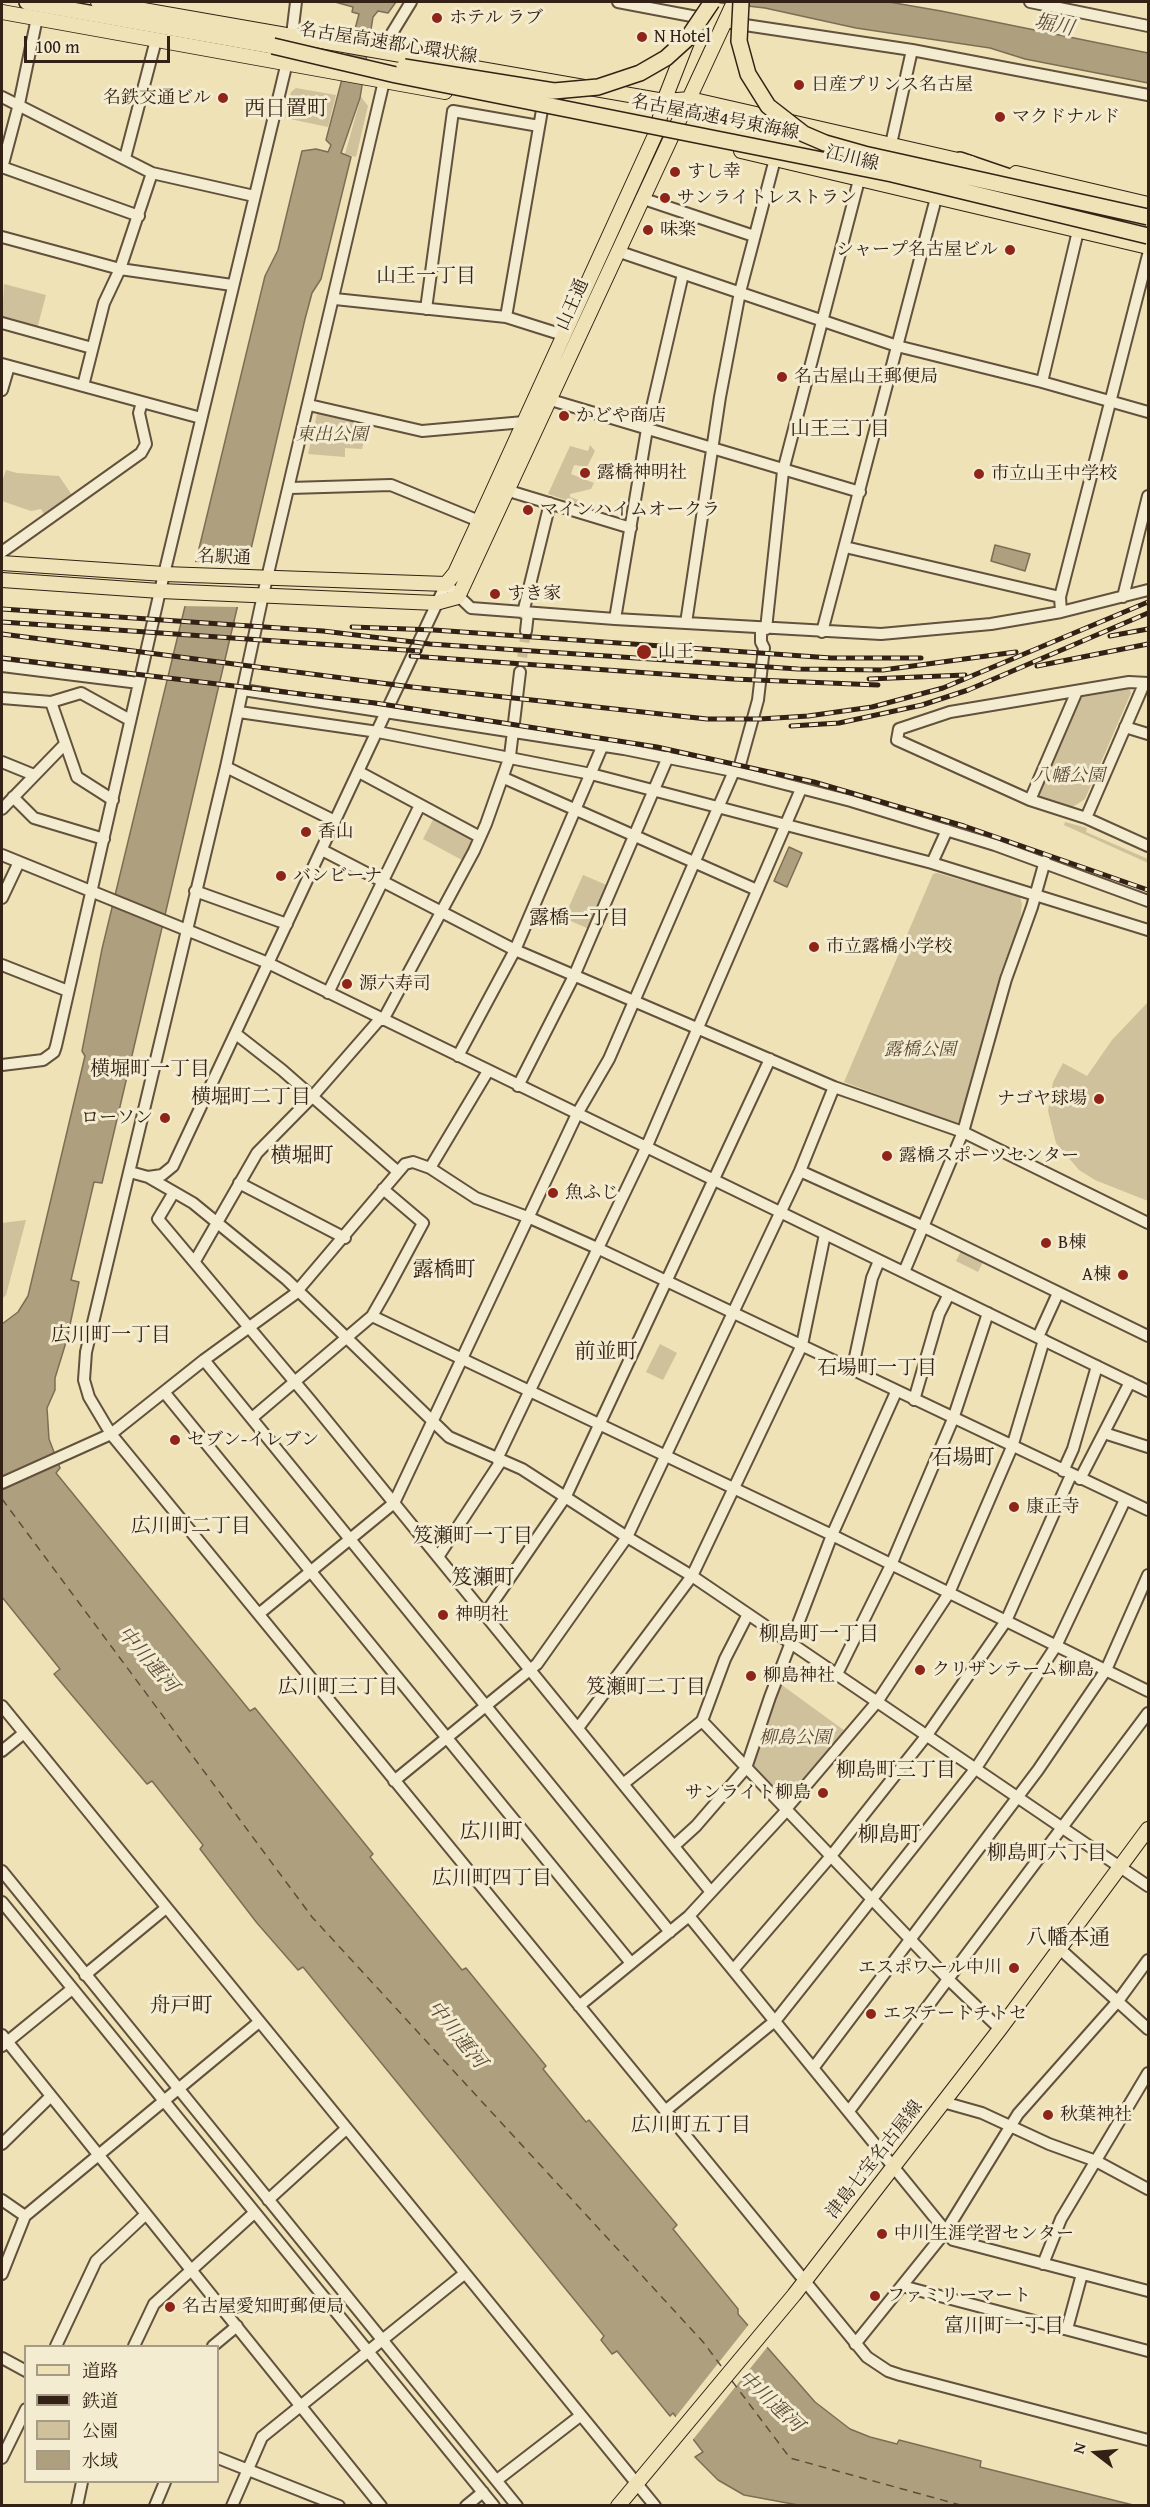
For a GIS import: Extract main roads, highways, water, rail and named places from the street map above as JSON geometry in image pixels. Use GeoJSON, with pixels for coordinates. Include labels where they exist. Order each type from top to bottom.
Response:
{"type":"FeatureCollection","features":[{"type":"Feature","properties":{"kind":"highway","name":"名古屋高速都心環状線"},"geometry":{"type":"LineString","coordinates":[[27,2],[540,89],[576,90],[622,80],[659,62],[687,39],[712,2]]}},
{"type":"Feature","properties":{"kind":"highway","name":"名古屋高速4号東海線"},"geometry":{"type":"LineString","coordinates":[[735,3],[739,41],[752,82],[768,106],[804,134],[864,154],[1149,217]]}},
{"type":"Feature","properties":{"kind":"highway","name":"名古屋高速4号東海線"},"geometry":{"type":"LineString","coordinates":[[273,45],[454,87],[892,174],[1149,236]]}},
{"type":"Feature","properties":{"kind":"highway"},"geometry":{"type":"LineString","coordinates":[[960,160],[1149,225]]}},
{"type":"Feature","properties":{"kind":"main road","name":"江川線"},"geometry":{"type":"LineString","coordinates":[[98,2],[312,37],[664,101],[690,99],[1149,204]]}},
{"type":"Feature","properties":{"kind":"main road","name":"山王通"},"geometry":{"type":"LineString","coordinates":[[446,584],[455,573],[656,133],[664,101],[703,2]]}},
{"type":"Feature","properties":{"kind":"main road","name":"山王通"},"geometry":{"type":"LineString","coordinates":[[436,603],[458,597],[551,400],[641,198],[735,3]]}},
{"type":"Feature","properties":{"kind":"main road","name":"江川線"},"geometry":{"type":"LineString","coordinates":[[2,12],[542,110],[656,133],[1149,247]]}},
{"type":"Feature","properties":{"kind":"main road","name":"名駅通"},"geometry":{"type":"LineString","coordinates":[[2,563],[164,574],[446,584]]}},
{"type":"Feature","properties":{"kind":"main road","name":"名駅通"},"geometry":{"type":"LineString","coordinates":[[2,580],[160,591],[436,603]]}},
{"type":"Feature","properties":{"kind":"main road","name":"津島七宝名古屋線"},"geometry":{"type":"LineString","coordinates":[[618,2505],[764,2331],[1000,2030],[1149,1829]]}},
{"type":"Feature","properties":{"kind":"water","name":"中川運河"},"geometry":{"type":"Polygon","coordinates":[[[335,2],[396,2],[388,13],[378,11],[373,17],[360,98],[341,153],[351,157],[321,279],[312,293],[305,319],[102,1183],[94,1182],[71,1280],[79,1282],[67,1339],[55,1378],[55,1390],[47,1408],[49,1439],[60,1468],[56,1473],[250,1711],[255,1708],[373,1854],[370,1857],[462,1970],[466,1968],[546,2066],[543,2069],[586,2122],[589,2120],[677,2225],[673,2229],[738,2309],[738,2314],[815,2402],[850,2429],[870,2437],[897,2444],[899,2440],[981,2461],[980,2467],[1133,2505],[798,2505],[744,2495],[718,2480],[695,2457],[703,2452],[673,2413],[670,2416],[617,2351],[612,2354],[601,2340],[604,2336],[303,1967],[298,1970],[257,1923],[200,1849],[203,1845],[152,1781],[147,1784],[54,1674],[60,1669],[2,1597],[2,1324],[18,1312],[28,1296],[85,1056],[82,1051],[102,949],[265,276],[278,250],[302,151],[316,149],[328,152],[331,145],[326,140],[359,14],[352,12],[353,7],[335,2]]]}},
{"type":"Feature","properties":{"kind":"water"},"geometry":{"type":"Polygon","coordinates":[[[712,2],[889,2],[941,11],[1148,53],[1148,83],[1025,59],[990,48],[856,28],[765,8],[712,2]]]}},
{"type":"Feature","properties":{"kind":"water"},"geometry":{"type":"Polygon","coordinates":[[[995,545],[1030,554],[1025,571],[991,561],[995,545]]]}},
{"type":"Feature","properties":{"kind":"water"},"geometry":{"type":"Polygon","coordinates":[[[789,847],[802,853],[787,887],[774,881],[789,847]]]}},
{"type":"Feature","properties":{"kind":"tunnel"},"geometry":{"type":"LineString","coordinates":[[520,672],[526,631]]}},
{"type":"Feature","properties":{"kind":"railway"},"geometry":{"type":"LineString","coordinates":[[2,634],[412,687],[707,719],[760,719],[808,716],[872,707],[943,688],[1148,602]]}},
{"type":"Feature","properties":{"kind":"railway"},"geometry":{"type":"LineString","coordinates":[[2,609],[323,631],[430,644],[798,669],[883,670],[1016,652]]}},
{"type":"Feature","properties":{"kind":"railway"},"geometry":{"type":"LineString","coordinates":[[791,726],[839,723],[922,705],[968,690],[1148,613]]}},
{"type":"Feature","properties":{"kind":"railway"},"geometry":{"type":"LineString","coordinates":[[2,622],[420,651]]}},
{"type":"Feature","properties":{"kind":"railway"},"geometry":{"type":"LineString","coordinates":[[352,627],[434,630],[831,658],[921,658]]}},
{"type":"Feature","properties":{"kind":"railway"},"geometry":{"type":"LineString","coordinates":[[1110,636],[1148,629]]}},
{"type":"Feature","properties":{"kind":"railway"},"geometry":{"type":"LineString","coordinates":[[1037,666],[1148,644]]}},
{"type":"Feature","properties":{"kind":"railway"},"geometry":{"type":"LineString","coordinates":[[411,656],[733,679],[878,685]]}},
{"type":"Feature","properties":{"kind":"railway"},"geometry":{"type":"LineString","coordinates":[[2,658],[375,703],[657,747],[814,782],[964,826],[1148,890]]}},
{"type":"Feature","properties":{"kind":"railway"},"geometry":{"type":"LineString","coordinates":[[869,679],[965,675]]}},
{"type":"Feature","properties":{"kind":"place","name":"ホテル ラブ"},"geometry":{"type":"Point","coordinates":[437,18]}},
{"type":"Feature","properties":{"kind":"place","name":"N Hotel"},"geometry":{"type":"Point","coordinates":[642,37]}},
{"type":"Feature","properties":{"kind":"place","name":"日産プリンス名古屋"},"geometry":{"type":"Point","coordinates":[799,85]}},
{"type":"Feature","properties":{"kind":"place","name":"名鉄交通ビル"},"geometry":{"type":"Point","coordinates":[223,98]}},
{"type":"Feature","properties":{"kind":"place","name":"マクドナルド"},"geometry":{"type":"Point","coordinates":[1000,117]}},
{"type":"Feature","properties":{"kind":"place","name":"すし幸"},"geometry":{"type":"Point","coordinates":[675,172]}},
{"type":"Feature","properties":{"kind":"place","name":"サンライトレストラン"},"geometry":{"type":"Point","coordinates":[665,198]}},
{"type":"Feature","properties":{"kind":"place","name":"味楽"},"geometry":{"type":"Point","coordinates":[648,230]}},
{"type":"Feature","properties":{"kind":"place","name":"シャープ名古屋ビル"},"geometry":{"type":"Point","coordinates":[1010,250]}},
{"type":"Feature","properties":{"kind":"place","name":"名古屋山王郵便局"},"geometry":{"type":"Point","coordinates":[782,377]}},
{"type":"Feature","properties":{"kind":"place","name":"かどや商店"},"geometry":{"type":"Point","coordinates":[564,416]}},
{"type":"Feature","properties":{"kind":"place","name":"露橋神明社"},"geometry":{"type":"Point","coordinates":[585,473]}},
{"type":"Feature","properties":{"kind":"place","name":"市立山王中学校"},"geometry":{"type":"Point","coordinates":[979,474]}},
{"type":"Feature","properties":{"kind":"place","name":"マインハイムオークラ"},"geometry":{"type":"Point","coordinates":[528,510]}},
{"type":"Feature","properties":{"kind":"place","name":"すき家"},"geometry":{"type":"Point","coordinates":[495,594]}},
{"type":"Feature","properties":{"kind":"place","name":"山王"},"geometry":{"type":"Point","coordinates":[644,652]}},
{"type":"Feature","properties":{"kind":"place","name":"香山"},"geometry":{"type":"Point","coordinates":[306,832]}},
{"type":"Feature","properties":{"kind":"place","name":"バンビーナ"},"geometry":{"type":"Point","coordinates":[281,876]}},
{"type":"Feature","properties":{"kind":"place","name":"市立露橋小学校"},"geometry":{"type":"Point","coordinates":[814,947]}},
{"type":"Feature","properties":{"kind":"place","name":"源六寿司"},"geometry":{"type":"Point","coordinates":[347,984]}},
{"type":"Feature","properties":{"kind":"place","name":"ナゴヤ球場"},"geometry":{"type":"Point","coordinates":[1099,1099]}},
{"type":"Feature","properties":{"kind":"place","name":"ローソン"},"geometry":{"type":"Point","coordinates":[165,1118]}},
{"type":"Feature","properties":{"kind":"place","name":"露橋スポーツセンター"},"geometry":{"type":"Point","coordinates":[887,1156]}},
{"type":"Feature","properties":{"kind":"place","name":"魚ふじ"},"geometry":{"type":"Point","coordinates":[553,1193]}},
{"type":"Feature","properties":{"kind":"place","name":"B棟"},"geometry":{"type":"Point","coordinates":[1046,1243]}},
{"type":"Feature","properties":{"kind":"place","name":"A棟"},"geometry":{"type":"Point","coordinates":[1123,1275]}},
{"type":"Feature","properties":{"kind":"place","name":"セブン-イレブン"},"geometry":{"type":"Point","coordinates":[175,1440]}},
{"type":"Feature","properties":{"kind":"place","name":"康正寺"},"geometry":{"type":"Point","coordinates":[1014,1507]}},
{"type":"Feature","properties":{"kind":"place","name":"神明社"},"geometry":{"type":"Point","coordinates":[443,1615]}},
{"type":"Feature","properties":{"kind":"place","name":"クリザンテーム柳島"},"geometry":{"type":"Point","coordinates":[920,1670]}},
{"type":"Feature","properties":{"kind":"place","name":"柳島神社"},"geometry":{"type":"Point","coordinates":[751,1676]}},
{"type":"Feature","properties":{"kind":"place","name":"サンライト柳島"},"geometry":{"type":"Point","coordinates":[823,1793]}},
{"type":"Feature","properties":{"kind":"place","name":"エスポワール中川"},"geometry":{"type":"Point","coordinates":[1014,1968]}},
{"type":"Feature","properties":{"kind":"place","name":"エステートチトセ"},"geometry":{"type":"Point","coordinates":[871,2014]}},
{"type":"Feature","properties":{"kind":"place","name":"秋葉神社"},"geometry":{"type":"Point","coordinates":[1048,2115]}},
{"type":"Feature","properties":{"kind":"place","name":"中川生涯学習センター"},"geometry":{"type":"Point","coordinates":[882,2234]}},
{"type":"Feature","properties":{"kind":"place","name":"ファミリーマート"},"geometry":{"type":"Point","coordinates":[875,2296]}},
{"type":"Feature","properties":{"kind":"place","name":"名古屋愛知町郵便局"},"geometry":{"type":"Point","coordinates":[170,2307]}},
{"type":"Feature","properties":{"kind":"district","name":"西日置町"},"geometry":{"type":"Point","coordinates":[286,110]}},
{"type":"Feature","properties":{"kind":"district","name":"山王一丁目"},"geometry":{"type":"Point","coordinates":[426,277]}},
{"type":"Feature","properties":{"kind":"district","name":"山王三丁目"},"geometry":{"type":"Point","coordinates":[840,430]}},
{"type":"Feature","properties":{"kind":"district","name":"露橋一丁目"},"geometry":{"type":"Point","coordinates":[579,919]}},
{"type":"Feature","properties":{"kind":"district","name":"横堀町一丁目"},"geometry":{"type":"Point","coordinates":[150,1070]}},
{"type":"Feature","properties":{"kind":"district","name":"横堀町二丁目"},"geometry":{"type":"Point","coordinates":[251,1098]}},
{"type":"Feature","properties":{"kind":"district","name":"横堀町"},"geometry":{"type":"Point","coordinates":[302,1157]}},
{"type":"Feature","properties":{"kind":"district","name":"露橋町"},"geometry":{"type":"Point","coordinates":[444,1271]}},
{"type":"Feature","properties":{"kind":"district","name":"広川町一丁目"},"geometry":{"type":"Point","coordinates":[111,1336]}},
{"type":"Feature","properties":{"kind":"district","name":"前並町"},"geometry":{"type":"Point","coordinates":[606,1353]}},
{"type":"Feature","properties":{"kind":"district","name":"石場町一丁目"},"geometry":{"type":"Point","coordinates":[877,1369]}},
{"type":"Feature","properties":{"kind":"district","name":"石場町"},"geometry":{"type":"Point","coordinates":[963,1459]}},
{"type":"Feature","properties":{"kind":"district","name":"広川町二丁目"},"geometry":{"type":"Point","coordinates":[191,1527]}},
{"type":"Feature","properties":{"kind":"district","name":"笈瀬町一丁目"},"geometry":{"type":"Point","coordinates":[473,1537]}},
{"type":"Feature","properties":{"kind":"district","name":"笈瀬町"},"geometry":{"type":"Point","coordinates":[483,1579]}},
{"type":"Feature","properties":{"kind":"district","name":"柳島町一丁目"},"geometry":{"type":"Point","coordinates":[819,1635]}},
{"type":"Feature","properties":{"kind":"district","name":"広川町三丁目"},"geometry":{"type":"Point","coordinates":[338,1688]}},
{"type":"Feature","properties":{"kind":"district","name":"笈瀬町二丁目"},"geometry":{"type":"Point","coordinates":[646,1688]}},
{"type":"Feature","properties":{"kind":"district","name":"柳島町三丁目"},"geometry":{"type":"Point","coordinates":[896,1771]}},
{"type":"Feature","properties":{"kind":"district","name":"広川町"},"geometry":{"type":"Point","coordinates":[491,1833]}},
{"type":"Feature","properties":{"kind":"district","name":"柳島町"},"geometry":{"type":"Point","coordinates":[889,1836]}},
{"type":"Feature","properties":{"kind":"district","name":"柳島町六丁目"},"geometry":{"type":"Point","coordinates":[1047,1854]}},
{"type":"Feature","properties":{"kind":"district","name":"広川町四丁目"},"geometry":{"type":"Point","coordinates":[492,1879]}},
{"type":"Feature","properties":{"kind":"district","name":"八幡本通"},"geometry":{"type":"Point","coordinates":[1068,1939]}},
{"type":"Feature","properties":{"kind":"district","name":"舟戸町"},"geometry":{"type":"Point","coordinates":[181,2007]}},
{"type":"Feature","properties":{"kind":"district","name":"広川町五丁目"},"geometry":{"type":"Point","coordinates":[691,2126]}},
{"type":"Feature","properties":{"kind":"district","name":"富川町一丁目"},"geometry":{"type":"Point","coordinates":[1004,2327]}},
{"type":"Feature","properties":{"kind":"water label","name":"堀川"},"geometry":{"type":"Point","coordinates":[1054,26]}},
{"type":"Feature","properties":{"kind":"park label","name":"東出公園"},"geometry":{"type":"Point","coordinates":[332,435]}},
{"type":"Feature","properties":{"kind":"park label","name":"八幡公園"},"geometry":{"type":"Point","coordinates":[1069,776]}},
{"type":"Feature","properties":{"kind":"park label","name":"露橋公園"},"geometry":{"type":"Point","coordinates":[920,1050]}},
{"type":"Feature","properties":{"kind":"park label","name":"柳島公園"},"geometry":{"type":"Point","coordinates":[795,1738]}}]}
